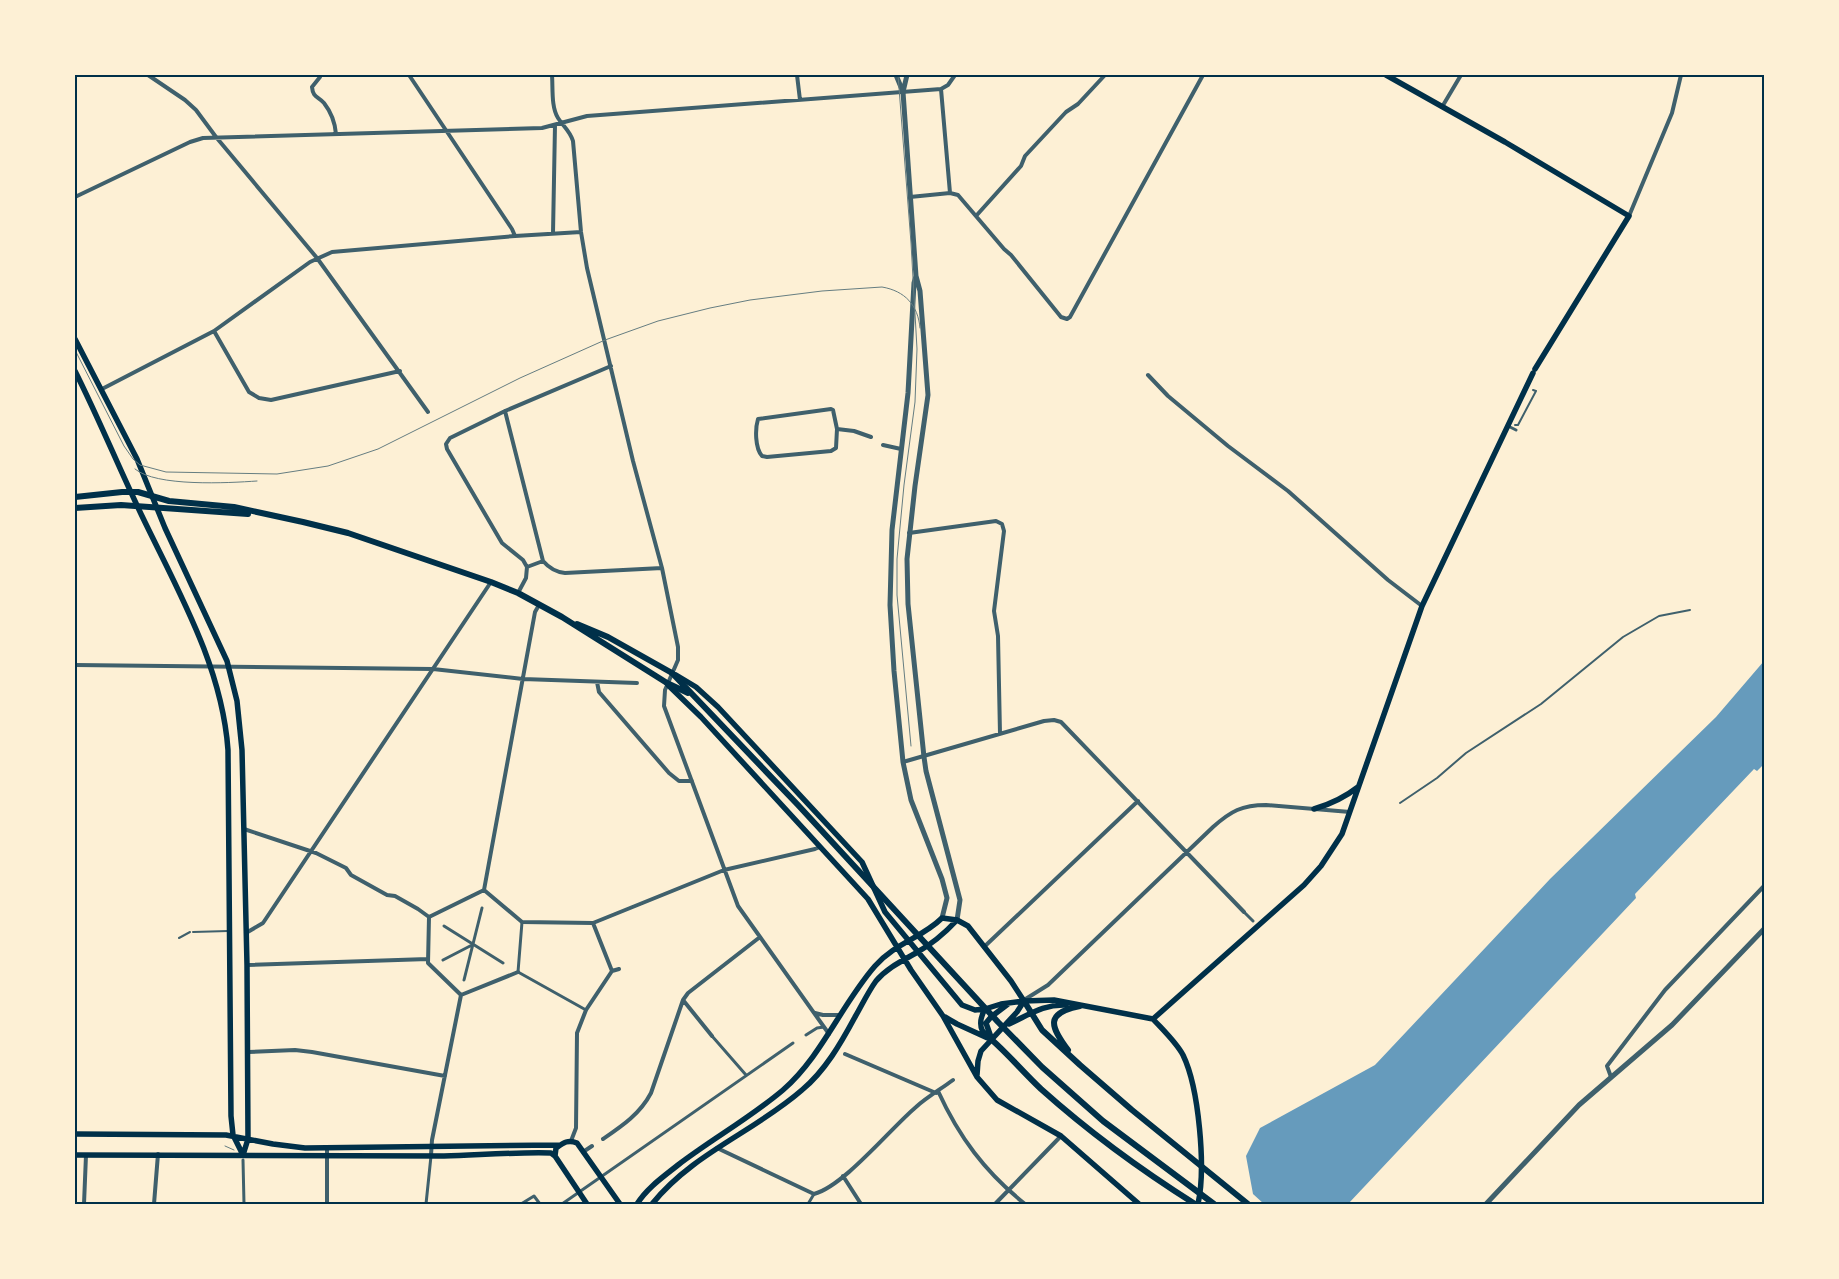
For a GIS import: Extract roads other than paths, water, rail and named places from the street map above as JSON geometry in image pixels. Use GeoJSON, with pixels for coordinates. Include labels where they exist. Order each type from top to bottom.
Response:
{"type":"FeatureCollection","features":[{"type":"Feature","properties":{"kind":"main road"},"geometry":{"type":"LineString","coordinates":[[1153,1019],[1304,885],[1321,866],[1342,834],[1422,606],[1528,382],[1629,216],[1386,75]]}},
{"type":"Feature","properties":{"kind":"main road"},"geometry":{"type":"LineString","coordinates":[[75,339],[138,459],[165,528],[210,622],[229,667],[239,716],[247,965],[248,1139],[243,1158]]}},
{"type":"Feature","properties":{"kind":"main road"},"geometry":{"type":"LineString","coordinates":[[75,371],[102,426],[130,492],[185,605],[211,667],[222,704],[228,744],[233,1135],[243,1158]]}},
{"type":"Feature","properties":{"kind":"main road"},"geometry":{"type":"LineString","coordinates":[[75,497],[130,492],[169,501],[234,507],[348,533],[518,593],[562,618],[666,683],[691,694]]}},
{"type":"Feature","properties":{"kind":"main road"},"geometry":{"type":"LineString","coordinates":[[75,508],[115,505],[262,514]]}},
{"type":"Feature","properties":{"kind":"main road"},"geometry":{"type":"LineString","coordinates":[[562,618],[608,637],[672,673],[696,687],[718,707],[862,862],[881,906],[962,1005],[975,1010],[1024,1001],[1054,1000],[1153,1019],[1182,1053],[1190,1071],[1201,1160],[1201,1188],[1196,1204],[1122,1155],[1041,1088],[984,1034],[980,1023],[985,1009]]}},
{"type":"Feature","properties":{"kind":"main road"},"geometry":{"type":"LineString","coordinates":[[672,673],[1042,1067],[1103,1121],[1211,1203]]}},
{"type":"Feature","properties":{"kind":"main road"},"geometry":{"type":"LineString","coordinates":[[666,683],[700,717],[868,899],[904,960],[943,1016],[977,1077],[997,1100],[1061,1136],[1139,1204]]}},
{"type":"Feature","properties":{"kind":"main road"},"geometry":{"type":"LineString","coordinates":[[1314,809],[1330,805],[1358,787]]}},
{"type":"Feature","properties":{"kind":"main road"},"geometry":{"type":"LineString","coordinates":[[637,1204],[657,1181],[759,1109],[796,1079],[829,1034],[868,975],[884,957],[896,947],[936,925],[942,918],[957,920],[968,926],[1011,981],[1042,1030],[1132,1110],[1248,1204]]}},
{"type":"Feature","properties":{"kind":"main road"},"geometry":{"type":"LineString","coordinates":[[652,1204],[680,1174],[779,1108],[804,1089],[830,1058],[876,982],[892,967],[918,952],[946,932],[957,920]]}},
{"type":"Feature","properties":{"kind":"main road"},"geometry":{"type":"LineString","coordinates":[[977,1077],[981,1051],[1007,1025],[1024,1001]]}},
{"type":"Feature","properties":{"kind":"main road"},"geometry":{"type":"LineString","coordinates":[[992,1040],[986,1023],[1010,1003]]}},
{"type":"Feature","properties":{"kind":"main road"},"geometry":{"type":"LineString","coordinates":[[1007,1025],[1030,1012],[1052,1005],[1080,1006]]}},
{"type":"Feature","properties":{"kind":"main road"},"geometry":{"type":"LineString","coordinates":[[1080,1006],[1061,1012],[1054,1020],[1057,1035],[1080,1065]]}},
{"type":"Feature","properties":{"kind":"main road"},"geometry":{"type":"LineString","coordinates":[[943,1016],[992,1040]]}},
{"type":"Feature","properties":{"kind":"main road"},"geometry":{"type":"LineString","coordinates":[[75,1134],[233,1135],[287,1147],[327,1151],[431,1155],[491,1155],[512,1152],[553,1155]]}},
{"type":"Feature","properties":{"kind":"main road"},"geometry":{"type":"LineString","coordinates":[[75,1154],[158,1154],[243,1158],[327,1151],[432,1146],[560,1145],[571,1141],[577,1144],[620,1204]]}},
{"type":"Feature","properties":{"kind":"main road"},"geometry":{"type":"LineString","coordinates":[[553,1155],[556,1148],[560,1145]]}},
{"type":"Feature","properties":{"kind":"main road"},"geometry":{"type":"LineString","coordinates":[[553,1155],[587,1204]]}},
{"type":"Feature","properties":{"kind":"street"},"geometry":{"type":"LineString","coordinates":[[148,75],[193,107],[317,258],[428,412]]}},
{"type":"Feature","properties":{"kind":"street"},"geometry":{"type":"LineString","coordinates":[[319,75],[320,77],[312,87],[312,94],[322,101],[335,122],[336,134]]}},
{"type":"Feature","properties":{"kind":"street"},"geometry":{"type":"LineString","coordinates":[[409,75],[515,236]]}},
{"type":"Feature","properties":{"kind":"street"},"geometry":{"type":"LineString","coordinates":[[552,75],[557,117],[567,128],[573,141],[581,232],[587,268],[662,568],[678,647],[678,660],[666,683],[664,706],[738,906],[829,1034]]}},
{"type":"Feature","properties":{"kind":"street"},"geometry":{"type":"LineString","coordinates":[[797,75],[800,100]]}},
{"type":"Feature","properties":{"kind":"street"},"geometry":{"type":"LineString","coordinates":[[896,75],[903,92]]}},
{"type":"Feature","properties":{"kind":"street"},"geometry":{"type":"LineString","coordinates":[[907,75],[903,92],[916,276],[920,291],[928,395],[909,533],[907,559],[908,604],[926,772],[960,900],[957,920]]}},
{"type":"Feature","properties":{"kind":"street"},"geometry":{"type":"LineString","coordinates":[[75,197],[190,142],[216,137],[536,128],[587,116],[941,89],[948,85],[955,75]]}},
{"type":"Feature","properties":{"kind":"street"},"geometry":{"type":"LineString","coordinates":[[976,216],[1021,166],[1025,156],[1066,112],[1078,104],[1105,75]]}},
{"type":"Feature","properties":{"kind":"street"},"geometry":{"type":"LineString","coordinates":[[910,197],[950,193],[958,195],[1011,255],[1061,317],[1064,319],[1070,317],[1203,75]]}},
{"type":"Feature","properties":{"kind":"street"},"geometry":{"type":"LineString","coordinates":[[1442,107],[1461,75]]}},
{"type":"Feature","properties":{"kind":"street"},"geometry":{"type":"LineString","coordinates":[[1629,216],[1672,113],[1681,75]]}},
{"type":"Feature","properties":{"kind":"street"},"geometry":{"type":"LineString","coordinates":[[941,89],[950,193]]}},
{"type":"Feature","properties":{"kind":"street"},"geometry":{"type":"LineString","coordinates":[[553,234],[555,125]]}},
{"type":"Feature","properties":{"kind":"street"},"geometry":{"type":"LineString","coordinates":[[102,389],[214,330],[317,258],[332,252],[581,232]]}},
{"type":"Feature","properties":{"kind":"street"},"geometry":{"type":"LineString","coordinates":[[916,276],[914,283],[908,393],[892,530],[890,605],[894,676],[903,762],[911,800],[942,879],[947,898],[942,918]]}},
{"type":"Feature","properties":{"kind":"street"},"geometry":{"type":"LineString","coordinates":[[214,330],[249,392],[258,398],[271,400],[400,371]]}},
{"type":"Feature","properties":{"kind":"street"},"geometry":{"type":"LineString","coordinates":[[518,593],[526,578],[526,567],[523,560],[502,543],[492,528],[446,444],[450,438],[505,411],[611,366]]}},
{"type":"Feature","properties":{"kind":"street"},"geometry":{"type":"LineString","coordinates":[[1148,375],[1168,396],[1228,446],[1288,491],[1388,580],[1422,606]]}},
{"type":"Feature","properties":{"kind":"street"},"geometry":{"type":"LineString","coordinates":[[830,409],[835,413],[837,429],[836,448],[831,451],[767,457],[762,456],[758,449],[757,424],[758,419],[762,417],[830,409]]}},
{"type":"Feature","properties":{"kind":"street"},"geometry":{"type":"LineString","coordinates":[[505,411],[543,561],[548,567],[557,572],[565,573],[662,568]]}},
{"type":"Feature","properties":{"kind":"street"},"geometry":{"type":"LineString","coordinates":[[1507,425],[1516,430]]}},
{"type":"Feature","properties":{"kind":"street"},"geometry":{"type":"LineString","coordinates":[[837,429],[854,431],[871,437]]}},
{"type":"Feature","properties":{"kind":"street"},"geometry":{"type":"LineString","coordinates":[[883,445],[901,449]]}},
{"type":"Feature","properties":{"kind":"street"},"geometry":{"type":"LineString","coordinates":[[909,533],[996,520],[1002,524],[1004,532],[994,611],[998,636],[1000,734]]}},
{"type":"Feature","properties":{"kind":"street"},"geometry":{"type":"LineString","coordinates":[[526,567],[543,561]]}},
{"type":"Feature","properties":{"kind":"street"},"geometry":{"type":"LineString","coordinates":[[246,933],[263,923],[491,582]]}},
{"type":"Feature","properties":{"kind":"street"},"geometry":{"type":"LineString","coordinates":[[484,890],[535,612],[539,605]]}},
{"type":"Feature","properties":{"kind":"street"},"geometry":{"type":"LineString","coordinates":[[75,665],[433,669],[523,679],[636,683]]}},
{"type":"Feature","properties":{"kind":"street"},"geometry":{"type":"LineString","coordinates":[[597,682],[599,692],[668,773],[680,782],[692,781]]}},
{"type":"Feature","properties":{"kind":"street"},"geometry":{"type":"LineString","coordinates":[[903,762],[1049,720],[1061,722],[1253,921]]}},
{"type":"Feature","properties":{"kind":"street"},"geometry":{"type":"LineString","coordinates":[[984,947],[1138,802]]}},
{"type":"Feature","properties":{"kind":"street"},"geometry":{"type":"LineString","coordinates":[[1024,1001],[1048,985],[1224,817],[1238,808],[1259,805],[1350,812]]}},
{"type":"Feature","properties":{"kind":"street"},"geometry":{"type":"LineString","coordinates":[[243,828],[311,851],[346,868],[351,875],[387,895],[395,896],[429,917]]}},
{"type":"Feature","properties":{"kind":"street"},"geometry":{"type":"LineString","coordinates":[[484,890],[522,922],[593,923],[724,870],[820,847]]}},
{"type":"Feature","properties":{"kind":"street"},"geometry":{"type":"LineString","coordinates":[[1611,1077],[1607,1066],[1665,990],[1764,886]]}},
{"type":"Feature","properties":{"kind":"street"},"geometry":{"type":"LineString","coordinates":[[429,917],[484,890]]}},
{"type":"Feature","properties":{"kind":"street"},"geometry":{"type":"LineString","coordinates":[[464,980],[482,908]]}},
{"type":"Feature","properties":{"kind":"street"},"geometry":{"type":"LineString","coordinates":[[429,917],[428,961],[461,995]]}},
{"type":"Feature","properties":{"kind":"street"},"geometry":{"type":"LineString","coordinates":[[518,972],[522,922]]}},
{"type":"Feature","properties":{"kind":"street"},"geometry":{"type":"LineString","coordinates":[[593,923],[612,970]]}},
{"type":"Feature","properties":{"kind":"street"},"geometry":{"type":"LineString","coordinates":[[444,926],[503,963]]}},
{"type":"Feature","properties":{"kind":"street"},"geometry":{"type":"LineString","coordinates":[[1486,1204],[1579,1105],[1672,1025],[1764,929]]}},
{"type":"Feature","properties":{"kind":"street"},"geometry":{"type":"LineString","coordinates":[[603,1139],[623,1126],[645,1104],[651,1093],[683,1000],[688,993],[760,937]]}},
{"type":"Feature","properties":{"kind":"street"},"geometry":{"type":"LineString","coordinates":[[443,960],[473,944]]}},
{"type":"Feature","properties":{"kind":"street"},"geometry":{"type":"LineString","coordinates":[[247,965],[428,961]]}},
{"type":"Feature","properties":{"kind":"street"},"geometry":{"type":"LineString","coordinates":[[571,1141],[576,1128],[577,1033],[586,1010],[612,970],[619,969]]}},
{"type":"Feature","properties":{"kind":"street"},"geometry":{"type":"LineString","coordinates":[[461,995],[518,972]]}},
{"type":"Feature","properties":{"kind":"street"},"geometry":{"type":"LineString","coordinates":[[518,972],[586,1010]]}},
{"type":"Feature","properties":{"kind":"street"},"geometry":{"type":"LineString","coordinates":[[426,1204],[432,1146],[461,995]]}},
{"type":"Feature","properties":{"kind":"street"},"geometry":{"type":"LineString","coordinates":[[683,1000],[746,1075]]}},
{"type":"Feature","properties":{"kind":"street"},"geometry":{"type":"LineString","coordinates":[[815,1012],[830,1016],[841,1015]]}},
{"type":"Feature","properties":{"kind":"street"},"geometry":{"type":"LineString","coordinates":[[806,1034],[824,1026]]}},
{"type":"Feature","properties":{"kind":"street"},"geometry":{"type":"LineString","coordinates":[[562,1204],[793,1043]]}},
{"type":"Feature","properties":{"kind":"street"},"geometry":{"type":"LineString","coordinates":[[248,1052],[295,1050],[312,1052],[445,1076]]}},
{"type":"Feature","properties":{"kind":"street"},"geometry":{"type":"LineString","coordinates":[[845,1054],[937,1092],[962,1137],[986,1169],[1024,1204]]}},
{"type":"Feature","properties":{"kind":"street"},"geometry":{"type":"LineString","coordinates":[[808,1204],[812,1195],[821,1192],[843,1176],[917,1106],[953,1080]]}},
{"type":"Feature","properties":{"kind":"street"},"geometry":{"type":"LineString","coordinates":[[995,1204],[1061,1136]]}},
{"type":"Feature","properties":{"kind":"street"},"geometry":{"type":"LineString","coordinates":[[583,1152],[592,1146]]}},
{"type":"Feature","properties":{"kind":"street"},"geometry":{"type":"LineString","coordinates":[[717,1148],[814,1194]]}},
{"type":"Feature","properties":{"kind":"street"},"geometry":{"type":"LineString","coordinates":[[327,1151],[327,1204]]}},
{"type":"Feature","properties":{"kind":"street"},"geometry":{"type":"LineString","coordinates":[[154,1204],[158,1154]]}},
{"type":"Feature","properties":{"kind":"street"},"geometry":{"type":"LineString","coordinates":[[84,1204],[86,1155]]}},
{"type":"Feature","properties":{"kind":"street"},"geometry":{"type":"LineString","coordinates":[[243,1158],[244,1204]]}},
{"type":"Feature","properties":{"kind":"street"},"geometry":{"type":"LineString","coordinates":[[843,1176],[861,1204]]}},
{"type":"Feature","properties":{"kind":"street"},"geometry":{"type":"LineString","coordinates":[[521,1204],[534,1196],[540,1204]]}},
{"type":"Feature","properties":{"kind":"lane"},"geometry":{"type":"LineString","coordinates":[[1515,425],[1518,426],[1536,390],[1533,390]]}},
{"type":"Feature","properties":{"kind":"lane"},"geometry":{"type":"LineString","coordinates":[[1400,803],[1437,778],[1466,752],[1541,704],[1623,637],[1659,616],[1690,610]]}},
{"type":"Feature","properties":{"kind":"lane"},"geometry":{"type":"LineString","coordinates":[[179,938],[191,932],[231,931]]}},
{"type":"Feature","properties":{"kind":"water"},"geometry":{"type":"Polygon","coordinates":[[[1764,661],[1764,764],[1757,771],[1754,769],[1635,894],[1636,898],[1348,1204],[1264,1204],[1253,1194],[1246,1156],[1260,1128],[1375,1065],[1550,879],[1716,717],[1764,661]]]}},
{"type":"Feature","properties":{"kind":"tram line"},"geometry":{"type":"LineString","coordinates":[[898,75],[917,349],[915,402],[897,559],[897,595],[911,746]]}},
{"type":"Feature","properties":{"kind":"tram line"},"geometry":{"type":"LineString","coordinates":[[75,350],[124,446],[140,465],[166,472],[277,474],[328,466],[378,449],[520,378],[605,340],[658,321],[710,308],[750,300],[822,291],[882,287],[897,292],[909,300],[916,312],[920,328]]}},
{"type":"Feature","properties":{"kind":"tram line"},"geometry":{"type":"LineString","coordinates":[[135,469],[145,475],[175,481],[211,483],[257,481]]}},
{"type":"Feature","properties":{"kind":"tram line"},"geometry":{"type":"LineString","coordinates":[[225,1146],[234,1150]]}}]}
